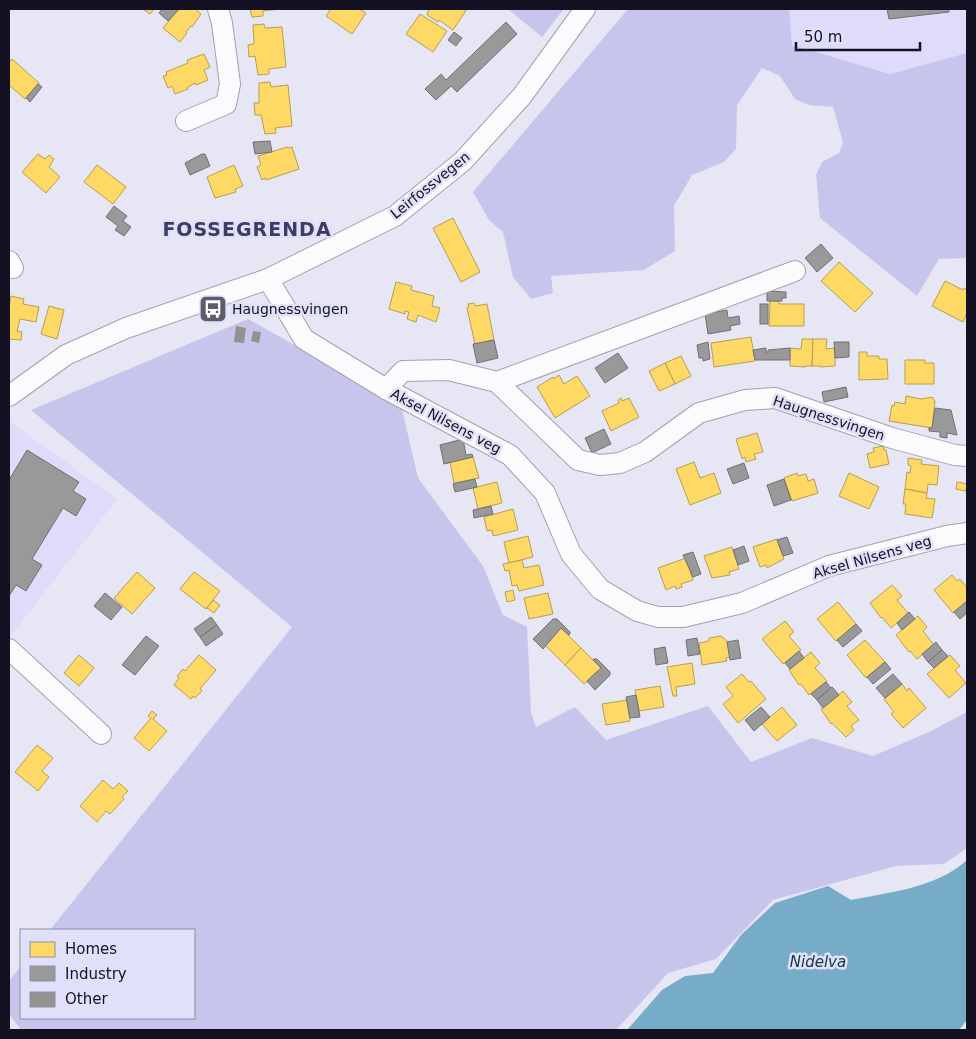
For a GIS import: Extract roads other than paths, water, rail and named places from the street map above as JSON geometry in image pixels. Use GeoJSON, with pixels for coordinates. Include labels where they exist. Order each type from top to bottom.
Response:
{"type":"FeatureCollection","features":[{"type":"Feature","properties":{"kind":"street"},"geometry":{"type":"LineString","coordinates":[[186,121],[226,104],[230,84],[222,23],[218,9]]}},
{"type":"Feature","properties":{"kind":"street","name":"Leirfossvegen"},"geometry":{"type":"LineString","coordinates":[[9,396],[66,355],[126,328],[268,279],[395,216],[463,162],[522,96],[585,9]]}},
{"type":"Feature","properties":{"kind":"street"},"geometry":{"type":"LineString","coordinates":[[497,382],[795,271]]}},
{"type":"Feature","properties":{"kind":"street","name":"Aksel Nilsens veg"},"geometry":{"type":"LineString","coordinates":[[268,279],[304,339],[386,389],[510,455],[545,493],[571,554],[600,589],[638,611],[658,617],[683,617],[742,603],[829,566],[947,536],[967,533]]}},
{"type":"Feature","properties":{"kind":"street","name":"Haugnessvingen"},"geometry":{"type":"LineString","coordinates":[[386,389],[403,372],[449,370],[497,382],[578,460],[600,464],[620,462],[645,452],[699,413],[745,400],[775,398],[892,438],[967,456]]}},
{"type":"Feature","properties":{"kind":"street"},"geometry":{"type":"LineString","coordinates":[[9,649],[101,734]]}},
{"type":"Feature","properties":{"kind":"water","name":"Nidelva"},"geometry":{"type":"Polygon","coordinates":[[[967,860],[967,1020],[959,1030],[627,1030],[662,990],[685,976],[713,973],[741,935],[775,903],[828,886],[851,900],[912,888],[941,877],[967,860]]]}},
{"type":"Feature","properties":{"kind":"place","name":"Haugnessvingen"},"geometry":{"type":"Point","coordinates":[213,309]}},
{"type":"Feature","properties":{"kind":"district","name":"FOSSEGRENDA"},"geometry":{"type":"Point","coordinates":[247,229]}}]}
